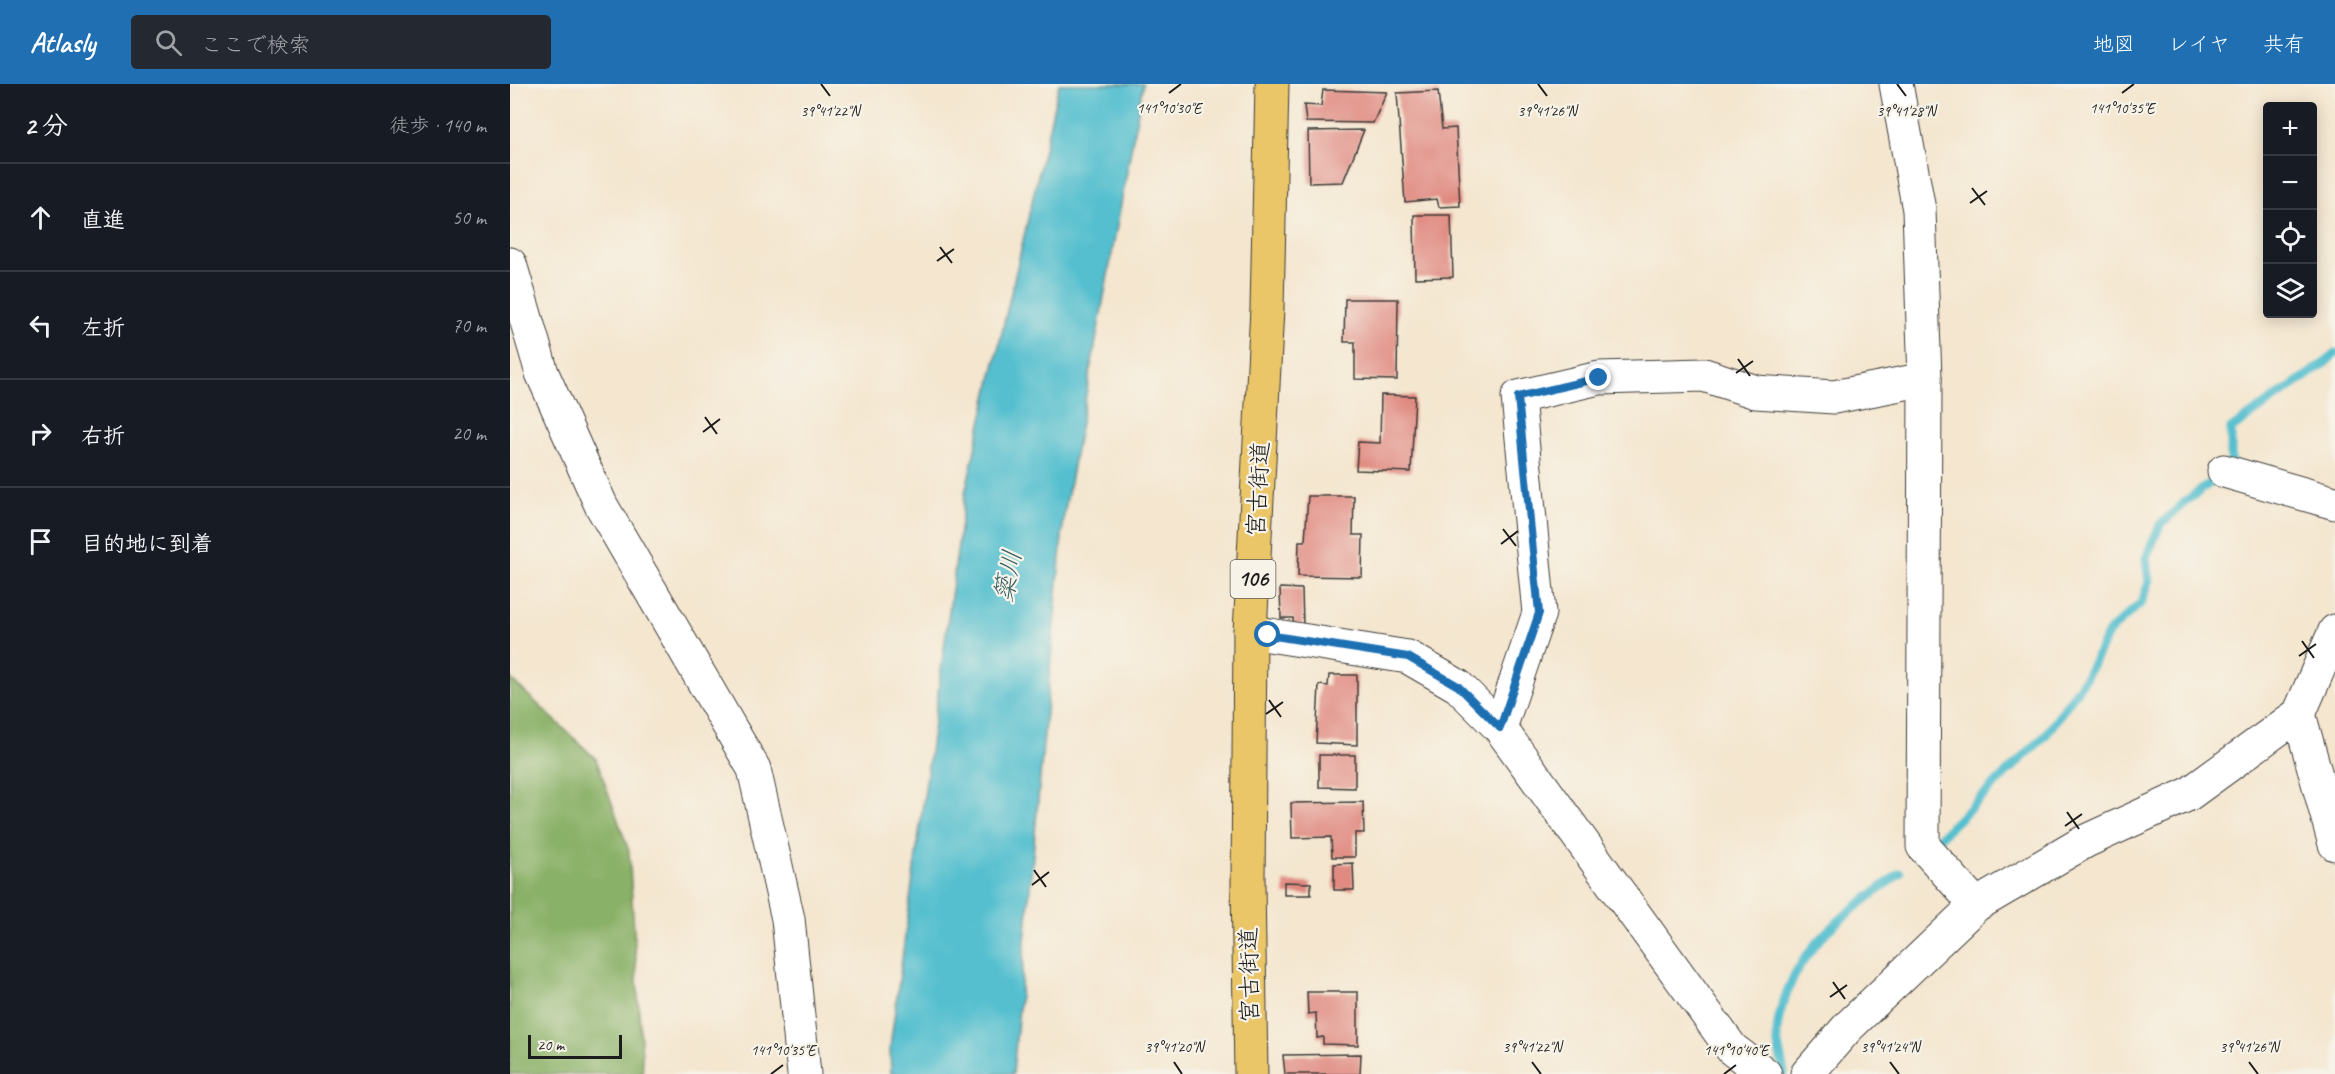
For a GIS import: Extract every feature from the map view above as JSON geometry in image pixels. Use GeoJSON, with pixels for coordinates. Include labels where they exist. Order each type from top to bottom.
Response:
{"type":"FeatureCollection","features":[{"type":"Feature","properties":{"kind":"highway","name":"宮古街道"},"geometry":{"type":"LineString","coordinates":[[1251,1074],[1248,883],[1250,632],[1268,309],[1272,84]]}},
{"type":"Feature","properties":{"kind":"street"},"geometry":{"type":"LineString","coordinates":[[1896,84],[1918,210],[1925,378],[1923,846],[1976,905]]}},
{"type":"Feature","properties":{"kind":"street"},"geometry":{"type":"LineString","coordinates":[[510,264],[542,373],[601,505],[754,769],[788,919],[804,1074]]}},
{"type":"Feature","properties":{"kind":"street"},"geometry":{"type":"LineString","coordinates":[[1500,728],[1539,613],[1518,397],[1599,378],[1704,375],[1756,392],[1834,397],[1925,378]]}},
{"type":"Feature","properties":{"kind":"street"},"geometry":{"type":"LineString","coordinates":[[2224,471],[2335,503]]}},
{"type":"Feature","properties":{"kind":"street"},"geometry":{"type":"LineString","coordinates":[[1807,1074],[1848,1027],[1976,905],[2086,841],[2189,794],[2300,714],[2335,631]]}},
{"type":"Feature","properties":{"kind":"street"},"geometry":{"type":"LineString","coordinates":[[1250,632],[1408,657],[1458,686],[1500,728],[1732,1049],[1765,1074]]}},
{"type":"Feature","properties":{"kind":"street"},"geometry":{"type":"LineString","coordinates":[[2300,714],[2335,844]]}},
{"type":"Feature","properties":{"kind":"green space"},"geometry":{"type":"Polygon","coordinates":[[[510,678],[596,759],[629,851],[643,1074],[510,1074],[510,678]]]}},
{"type":"Feature","properties":{"kind":"water","name":"簗川"},"geometry":{"type":"Polygon","coordinates":[[[1059,84],[1143,84],[1064,515],[1013,1074],[891,1074],[890,1048],[965,493],[1059,84]]]}},
{"type":"Feature","properties":{"kind":"building"},"geometry":{"type":"Polygon","coordinates":[[[1323,90],[1387,92],[1373,123],[1306,122],[1304,105],[1321,106],[1323,90]]]}},
{"type":"Feature","properties":{"kind":"building"},"geometry":{"type":"Polygon","coordinates":[[[1438,91],[1442,129],[1456,128],[1460,206],[1439,207],[1437,199],[1405,202],[1397,93],[1438,91]]]}},
{"type":"Feature","properties":{"kind":"building"},"geometry":{"type":"Polygon","coordinates":[[[1364,130],[1343,182],[1309,183],[1308,131],[1364,130]]]}},
{"type":"Feature","properties":{"kind":"building"},"geometry":{"type":"Polygon","coordinates":[[[1414,215],[1451,215],[1453,277],[1415,278],[1414,215]]]}},
{"type":"Feature","properties":{"kind":"building"},"geometry":{"type":"Polygon","coordinates":[[[1345,299],[1398,299],[1397,380],[1355,379],[1355,342],[1344,342],[1345,299]]]}},
{"type":"Feature","properties":{"kind":"building"},"geometry":{"type":"Polygon","coordinates":[[[1381,395],[1415,396],[1411,472],[1356,470],[1358,442],[1380,443],[1381,395]]]}},
{"type":"Feature","properties":{"kind":"building"},"geometry":{"type":"Polygon","coordinates":[[[1308,496],[1354,496],[1353,535],[1363,535],[1362,577],[1298,576],[1299,541],[1305,541],[1308,496]]]}},
{"type":"Feature","properties":{"kind":"building"},"geometry":{"type":"Polygon","coordinates":[[[1280,588],[1302,589],[1303,624],[1294,626],[1293,618],[1281,618],[1280,588]]]}},
{"type":"Feature","properties":{"kind":"building"},"geometry":{"type":"Polygon","coordinates":[[[1329,675],[1357,675],[1357,745],[1316,743],[1319,685],[1328,686],[1329,675]]]}},
{"type":"Feature","properties":{"kind":"building"},"geometry":{"type":"Polygon","coordinates":[[[1319,755],[1355,755],[1355,788],[1319,787],[1319,755]]]}},
{"type":"Feature","properties":{"kind":"building"},"geometry":{"type":"Polygon","coordinates":[[[1363,802],[1364,833],[1355,833],[1355,857],[1332,857],[1331,837],[1292,838],[1291,803],[1363,802]]]}},
{"type":"Feature","properties":{"kind":"building"},"geometry":{"type":"Polygon","coordinates":[[[1353,863],[1354,890],[1334,890],[1334,864],[1353,863]]]}},
{"type":"Feature","properties":{"kind":"building"},"geometry":{"type":"Polygon","coordinates":[[[1284,882],[1311,883],[1311,895],[1284,895],[1284,882]]]}},
{"type":"Feature","properties":{"kind":"building"},"geometry":{"type":"Polygon","coordinates":[[[1307,992],[1358,992],[1358,1045],[1323,1044],[1323,1037],[1317,1038],[1316,1013],[1308,1014],[1307,992]]]}},
{"type":"Feature","properties":{"kind":"building"},"geometry":{"type":"Polygon","coordinates":[[[1361,1054],[1360,1074],[1285,1074],[1283,1055],[1361,1054]]]}},
{"type":"Feature","properties":{"kind":"waterway"},"geometry":{"type":"LineString","coordinates":[[2231,463],[2231,429],[2326,362],[2335,353]]}},
{"type":"Feature","properties":{"kind":"waterway"},"geometry":{"type":"LineString","coordinates":[[1939,838],[2045,736],[2085,679],[2109,632],[2142,602],[2149,582],[2146,558],[2160,525],[2209,484]]}},
{"type":"Feature","properties":{"kind":"waterway"},"geometry":{"type":"LineString","coordinates":[[1784,1073],[1777,1031],[1780,1012],[1799,967],[1823,935],[1851,910],[1900,873]]}},
{"type":"Feature","properties":{"kind":"route"},"geometry":{"type":"LineString","coordinates":[[1268,635],[1408,657],[1458,686],[1500,728],[1539,613],[1518,397],[1599,378]]}}]}
